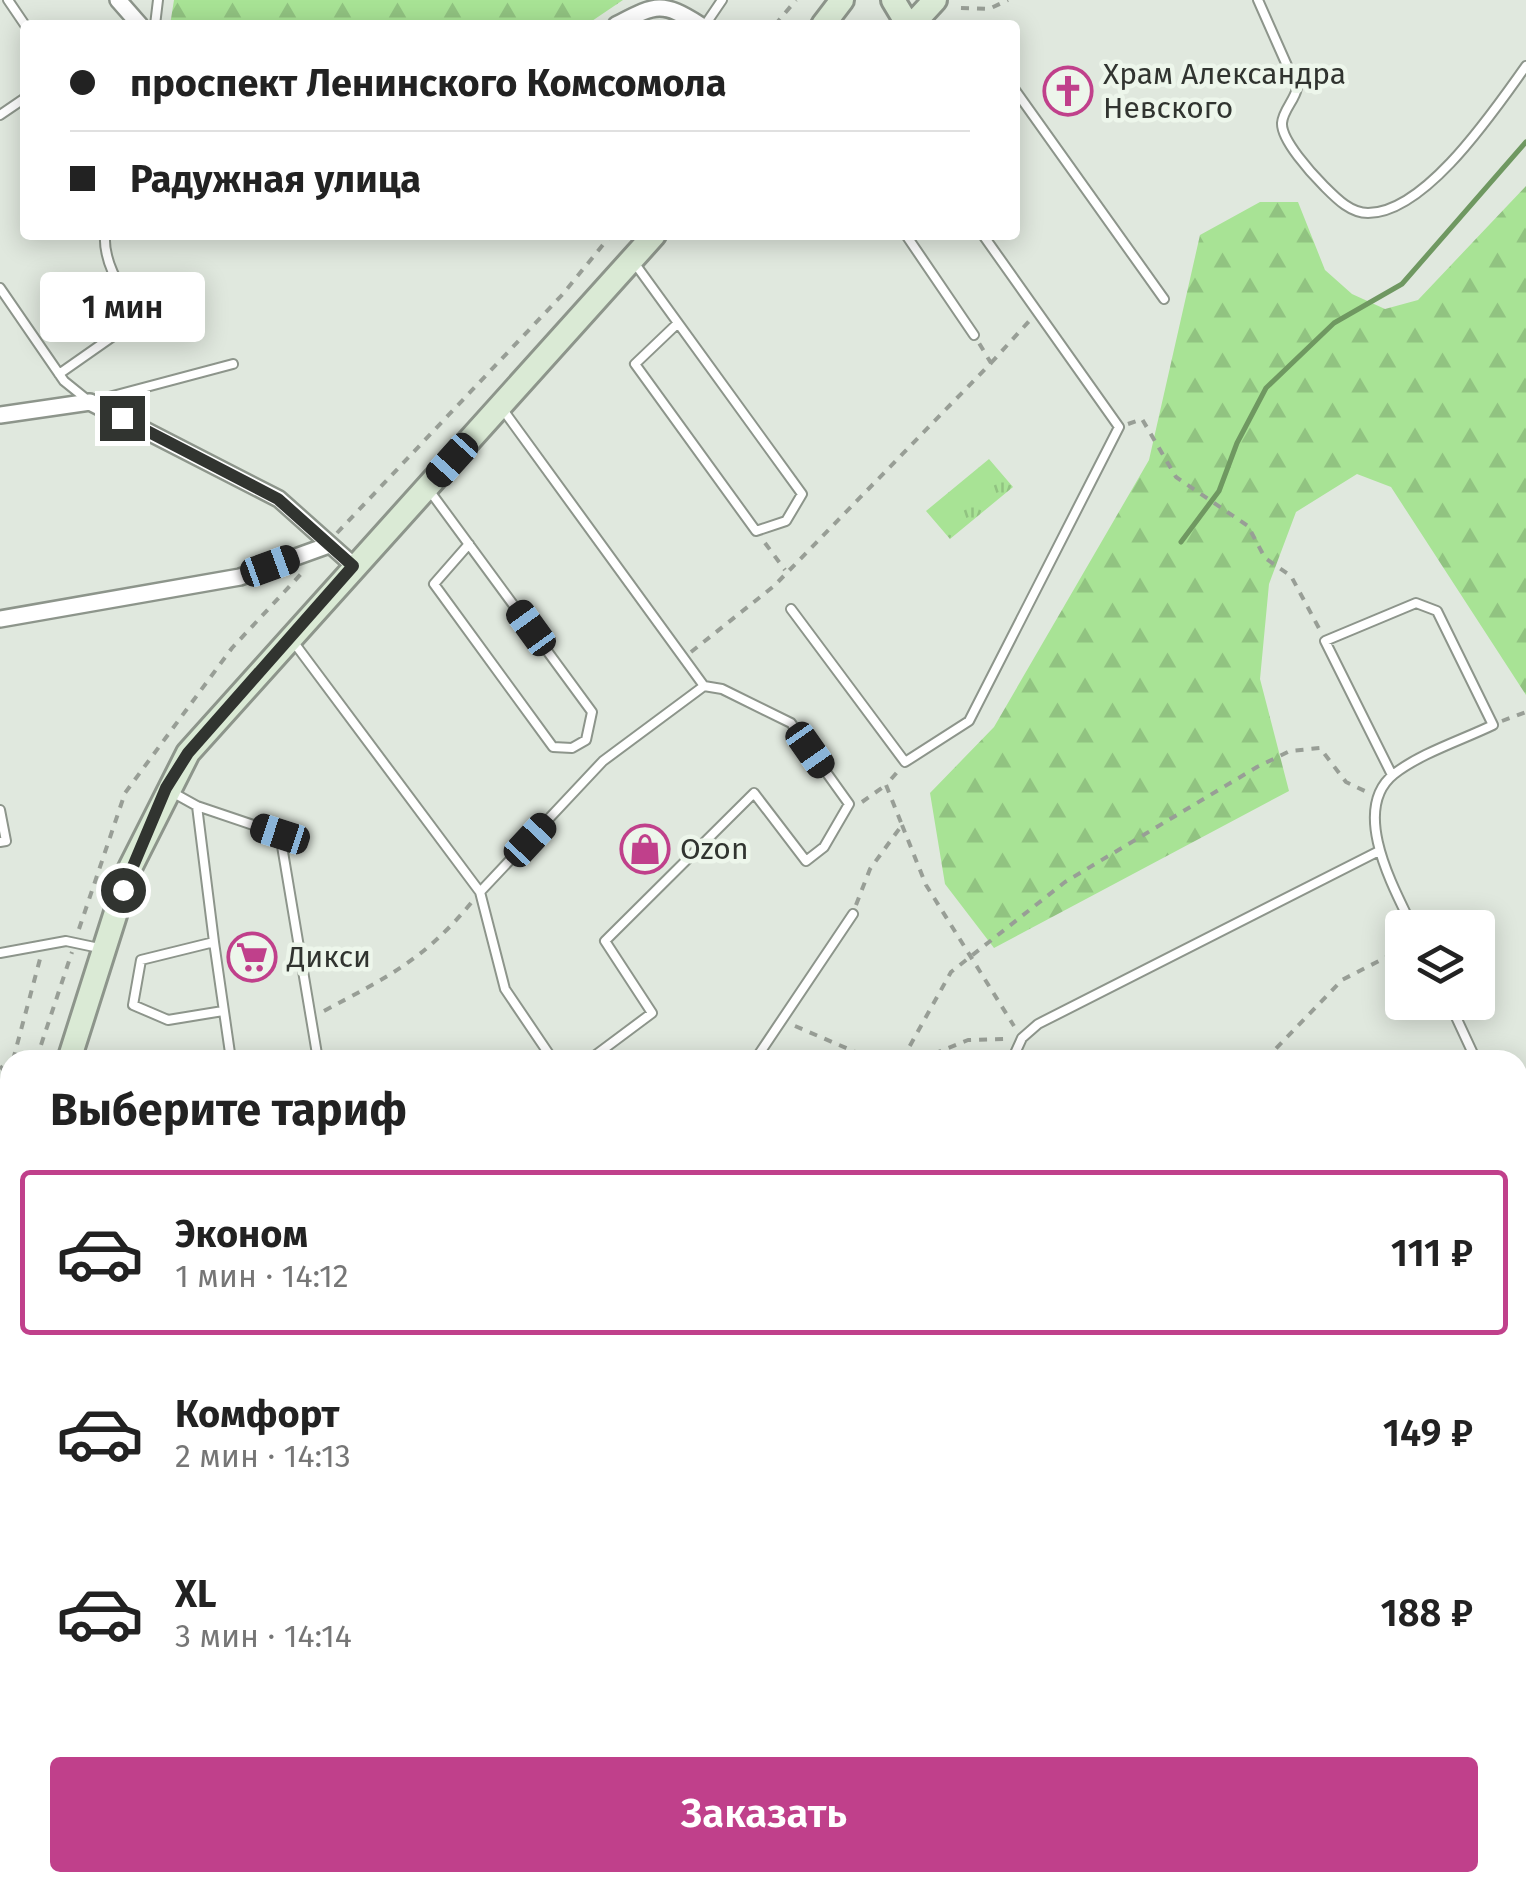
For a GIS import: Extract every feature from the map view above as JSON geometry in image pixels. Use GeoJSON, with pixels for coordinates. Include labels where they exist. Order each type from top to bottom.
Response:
{"type":"FeatureCollection","features":[{"type":"Feature","properties":{"kind":"main road"},"geometry":{"type":"LineString","coordinates":[[827,20],[842,0]]}},
{"type":"Feature","properties":{"kind":"main road"},"geometry":{"type":"LineString","coordinates":[[915,20],[936,0]]}},
{"type":"Feature","properties":{"kind":"main road"},"geometry":{"type":"LineString","coordinates":[[72,1050],[130,868],[166,788],[188,753],[650,240]]}},
{"type":"Feature","properties":{"kind":"street"},"geometry":{"type":"LineString","coordinates":[[118,0],[136,20]]}},
{"type":"Feature","properties":{"kind":"street"},"geometry":{"type":"LineString","coordinates":[[625,20],[648,7],[664,6],[692,20]]}},
{"type":"Feature","properties":{"kind":"street"},"geometry":{"type":"LineString","coordinates":[[0,414],[90,402],[278,499],[353,566]]}},
{"type":"Feature","properties":{"kind":"street"},"geometry":{"type":"LineString","coordinates":[[0,619],[240,577],[329,545]]}},
{"type":"Feature","properties":{"kind":"lane"},"geometry":{"type":"LineString","coordinates":[[706,20],[722,0]]}},
{"type":"Feature","properties":{"kind":"lane"},"geometry":{"type":"LineString","coordinates":[[1258,0],[1297,88],[1282,124],[1285,134],[1318,180],[1344,206],[1367,214],[1398,206],[1422,189],[1460,151],[1526,66]]}},
{"type":"Feature","properties":{"kind":"lane"},"geometry":{"type":"LineString","coordinates":[[1020,97],[1164,299]]}},
{"type":"Feature","properties":{"kind":"lane"},"geometry":{"type":"LineString","coordinates":[[60,374],[139,318],[113,271],[105,240]]}},
{"type":"Feature","properties":{"kind":"lane"},"geometry":{"type":"LineString","coordinates":[[909,240],[974,335]]}},
{"type":"Feature","properties":{"kind":"lane"},"geometry":{"type":"LineString","coordinates":[[791,609],[904,762],[970,721],[1119,427],[986,240]]}},
{"type":"Feature","properties":{"kind":"lane"},"geometry":{"type":"LineString","coordinates":[[632,261],[678,323],[802,494],[786,520],[756,531],[636,364],[678,323]]}},
{"type":"Feature","properties":{"kind":"lane"},"geometry":{"type":"LineString","coordinates":[[0,288],[60,374],[90,402],[232,364]]}},
{"type":"Feature","properties":{"kind":"lane"},"geometry":{"type":"LineString","coordinates":[[502,407],[704,686],[722,689],[791,723],[849,804],[824,846],[806,861],[754,793],[604,941],[652,1013],[603,1050]]}},
{"type":"Feature","properties":{"kind":"lane"},"geometry":{"type":"LineString","coordinates":[[428,487],[592,712],[586,740],[572,748],[553,747],[434,584],[469,544]]}},
{"type":"Feature","properties":{"kind":"lane"},"geometry":{"type":"LineString","coordinates":[[1392,775],[1326,641],[1396,608],[1416,603],[1436,611],[1493,725],[1392,775],[1384,788],[1376,823],[1377,852],[1404,910]]}},
{"type":"Feature","properties":{"kind":"lane"},"geometry":{"type":"LineString","coordinates":[[290,637],[480,892],[505,989],[546,1050]]}},
{"type":"Feature","properties":{"kind":"lane"},"geometry":{"type":"LineString","coordinates":[[480,892],[603,761],[704,686]]}},
{"type":"Feature","properties":{"kind":"lane"},"geometry":{"type":"LineString","coordinates":[[166,788],[197,806],[280,834],[316,1050]]}},
{"type":"Feature","properties":{"kind":"lane"},"geometry":{"type":"LineString","coordinates":[[197,806],[230,1050]]}},
{"type":"Feature","properties":{"kind":"lane"},"geometry":{"type":"LineString","coordinates":[[0,810],[6,841],[0,842]]}},
{"type":"Feature","properties":{"kind":"lane"},"geometry":{"type":"LineString","coordinates":[[1017,1050],[1022,1038],[1038,1024],[1377,852]]}},
{"type":"Feature","properties":{"kind":"lane"},"geometry":{"type":"LineString","coordinates":[[762,1050],[853,914]]}},
{"type":"Feature","properties":{"kind":"lane"},"geometry":{"type":"LineString","coordinates":[[0,953],[66,941],[103,948]]}},
{"type":"Feature","properties":{"kind":"lane"},"geometry":{"type":"LineString","coordinates":[[214,942],[141,960],[133,1005],[168,1020],[224,1011]]}},
{"type":"Feature","properties":{"kind":"lane"},"geometry":{"type":"LineString","coordinates":[[1457,1020],[1471,1050]]}},
{"type":"Feature","properties":{"kind":"path"},"geometry":{"type":"LineString","coordinates":[[779,20],[796,0]]}},
{"type":"Feature","properties":{"kind":"path"},"geometry":{"type":"LineString","coordinates":[[962,8],[989,9],[1008,0]]}},
{"type":"Feature","properties":{"kind":"path"},"geometry":{"type":"LineString","coordinates":[[684,658],[774,586],[785,570],[1037,312]]}},
{"type":"Feature","properties":{"kind":"path"},"geometry":{"type":"LineString","coordinates":[[974,335],[991,362]]}},
{"type":"Feature","properties":{"kind":"path"},"geometry":{"type":"LineString","coordinates":[[1119,427],[1142,419],[1176,477],[1248,526],[1265,558],[1291,576],[1326,641]]}},
{"type":"Feature","properties":{"kind":"path"},"geometry":{"type":"LineString","coordinates":[[756,531],[785,570]]}},
{"type":"Feature","properties":{"kind":"path"},"geometry":{"type":"LineString","coordinates":[[774,586],[791,609]]}},
{"type":"Feature","properties":{"kind":"path"},"geometry":{"type":"LineString","coordinates":[[1493,725],[1526,712]]}},
{"type":"Feature","properties":{"kind":"path"},"geometry":{"type":"LineString","coordinates":[[908,1050],[951,972],[1065,882],[1290,751],[1320,748],[1346,782],[1365,794],[1384,788]]}},
{"type":"Feature","properties":{"kind":"path"},"geometry":{"type":"LineString","coordinates":[[867,801],[904,762]]}},
{"type":"Feature","properties":{"kind":"path"},"geometry":{"type":"LineString","coordinates":[[886,785],[926,885],[968,959],[1022,1038]]}},
{"type":"Feature","properties":{"kind":"path"},"geometry":{"type":"LineString","coordinates":[[853,914],[870,869],[902,826]]}},
{"type":"Feature","properties":{"kind":"path"},"geometry":{"type":"LineString","coordinates":[[310,1018],[412,964],[438,942],[480,892]]}},
{"type":"Feature","properties":{"kind":"path"},"geometry":{"type":"LineString","coordinates":[[15,1050],[43,945]]}},
{"type":"Feature","properties":{"kind":"path"},"geometry":{"type":"LineString","coordinates":[[1275,1050],[1342,980],[1385,958]]}},
{"type":"Feature","properties":{"kind":"path"},"geometry":{"type":"LineString","coordinates":[[782,1020],[851,1050]]}},
{"type":"Feature","properties":{"kind":"path"},"geometry":{"type":"LineString","coordinates":[[944,1050],[968,1040],[1022,1038]]}},
{"type":"Feature","properties":{"kind":"green space"},"geometry":{"type":"Polygon","coordinates":[[[174,0],[623,0],[593,20],[171,20],[174,0]]]}},
{"type":"Feature","properties":{"kind":"green space"},"geometry":{"type":"Polygon","coordinates":[[[1526,186],[1526,695],[1391,487],[1357,474],[1296,512],[1269,584],[1260,679],[1289,791],[994,948],[945,884],[930,793],[994,727],[1149,460],[1200,235],[1260,202],[1298,202],[1325,270],[1352,294],[1385,309],[1418,300],[1526,186]]]}},
{"type":"Feature","properties":{"kind":"green space"},"geometry":{"type":"Polygon","coordinates":[[[989,459],[1013,487],[950,539],[926,511],[989,459]]]}},
{"type":"Feature","properties":{"kind":"waterway"},"geometry":{"type":"LineString","coordinates":[[1181,542],[1219,491],[1237,443],[1266,388],[1334,323],[1402,284],[1526,142]]}},
{"type":"Feature","properties":{"kind":"place","name":"Храм Александра Невского"},"geometry":{"type":"Point","coordinates":[1068,91]}},
{"type":"Feature","properties":{"kind":"place","name":"Ozon"},"geometry":{"type":"Point","coordinates":[645,849]}},
{"type":"Feature","properties":{"kind":"place","name":"Дикси"},"geometry":{"type":"Point","coordinates":[252,957]}},
{"type":"Feature","properties":{"kind":"route"},"geometry":{"type":"LineString","coordinates":[[122,418],[278,499],[353,566],[188,753],[166,788],[123,890]]}}]}
